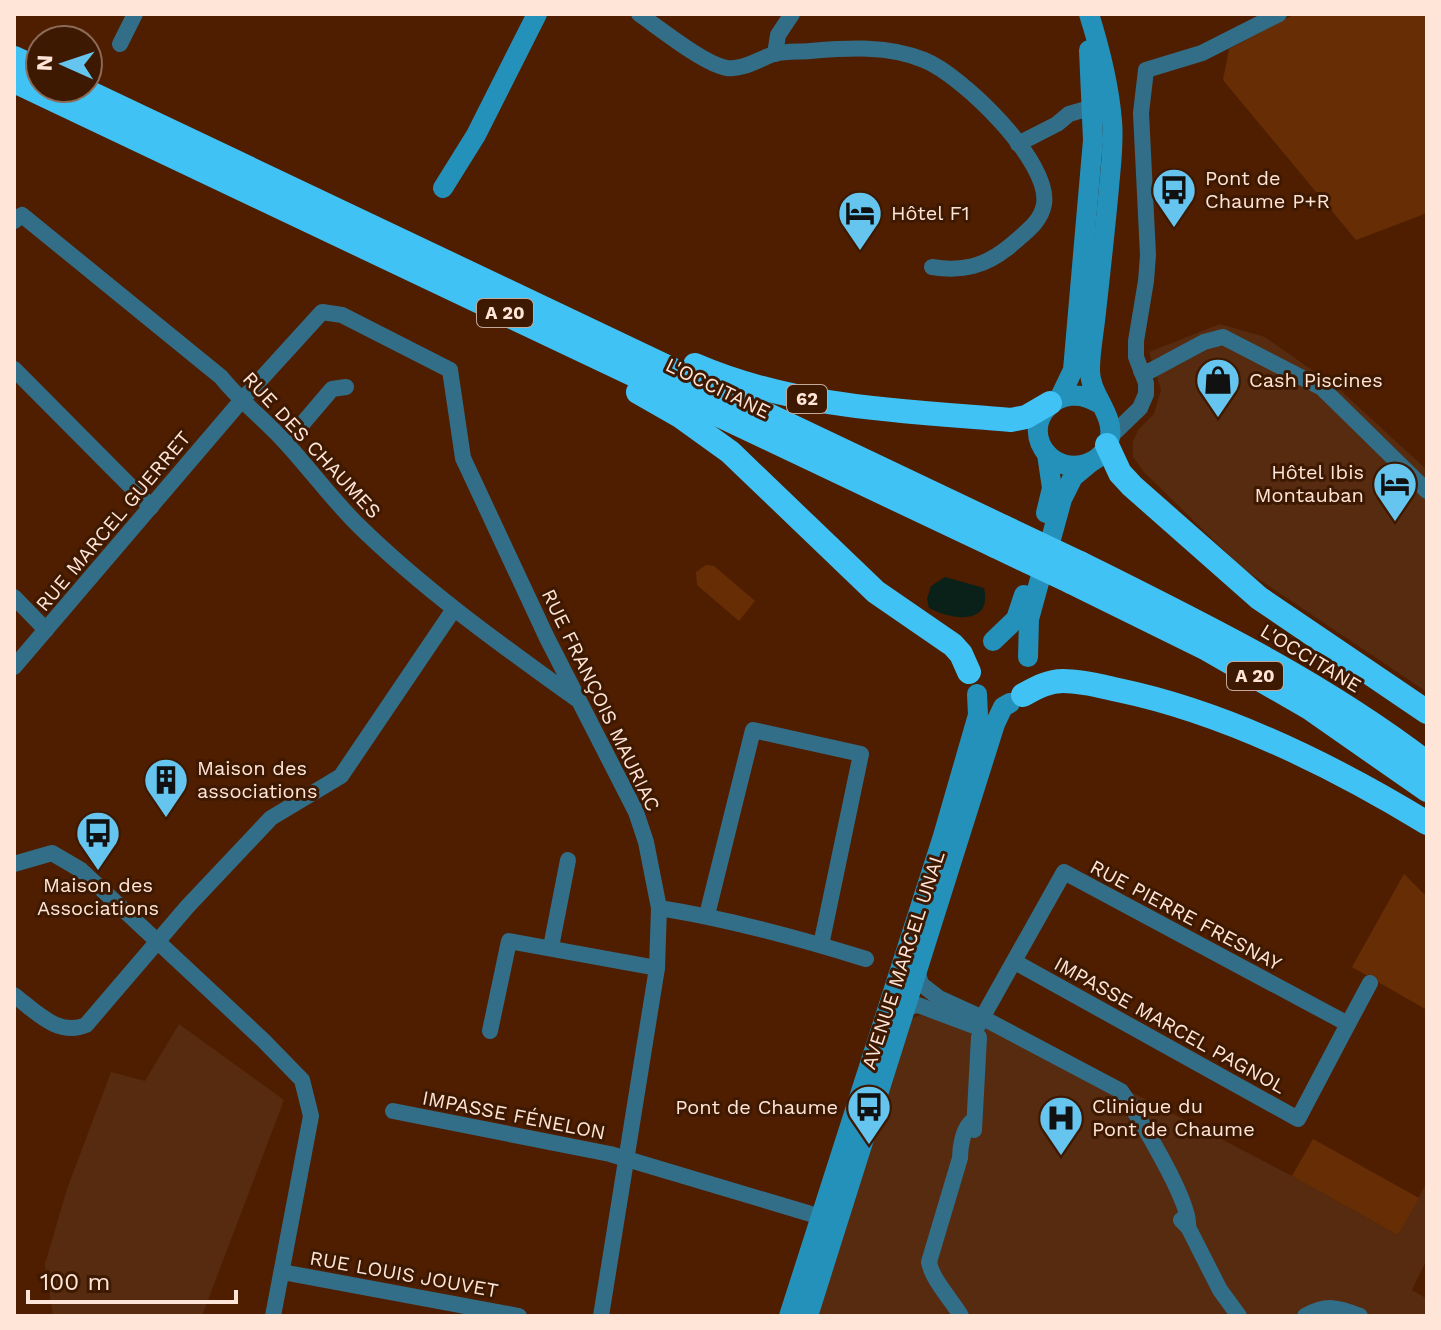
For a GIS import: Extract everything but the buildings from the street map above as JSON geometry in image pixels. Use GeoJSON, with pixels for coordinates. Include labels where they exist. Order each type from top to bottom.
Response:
{"type":"FeatureCollection","features":[{"type":"Feature","properties":{"kind":"highway","name":"L'OCCITANE"},"geometry":{"type":"LineString","coordinates":[[14,81],[568,331]]}},
{"type":"Feature","properties":{"kind":"highway","name":"L'OCCITANE"},"geometry":{"type":"LineString","coordinates":[[104,100],[568,331],[1076,573],[1219,632],[1291,672],[1427,763]]}},
{"type":"Feature","properties":{"kind":"highway","name":"62"},"geometry":{"type":"LineString","coordinates":[[568,331],[641,342],[709,371],[815,401],[1011,420],[1026,417],[1055,400]]}},
{"type":"Feature","properties":{"kind":"highway"},"geometry":{"type":"LineString","coordinates":[[568,331],[609,376],[680,416],[730,452],[876,592],[953,645],[961,654],[973,683]]}},
{"type":"Feature","properties":{"kind":"highway"},"geometry":{"type":"LineString","coordinates":[[1103,448],[1132,486],[1259,598],[1427,712]]}},
{"type":"Feature","properties":{"kind":"highway","name":"L'OCCITANE"},"geometry":{"type":"LineString","coordinates":[[1076,573],[1308,707],[1427,790]]}},
{"type":"Feature","properties":{"kind":"highway"},"geometry":{"type":"LineString","coordinates":[[1016,699],[1045,684],[1061,681],[1080,682],[1178,705],[1343,774],[1427,823]]}},
{"type":"Feature","properties":{"kind":"main road"},"geometry":{"type":"LineString","coordinates":[[443,188],[476,135],[537,14]]}},
{"type":"Feature","properties":{"kind":"main road"},"geometry":{"type":"LineString","coordinates":[[1088,14],[1102,54],[1112,121],[1107,212],[1089,372],[1100,405],[1108,416],[1103,448],[1073,477],[1062,499],[1029,619],[1028,657],[1032,677],[1016,699],[992,703],[973,683],[976,652],[1007,630],[1021,606],[1052,488],[1039,423],[1073,370],[1093,140],[1088,14]]}},
{"type":"Feature","properties":{"kind":"main road"},"geometry":{"type":"LineString","coordinates":[[1093,107],[1104,121],[1107,212]]}},
{"type":"Feature","properties":{"kind":"main road"},"geometry":{"type":"LineString","coordinates":[[1055,400],[1080,394],[1100,405]]}},
{"type":"Feature","properties":{"kind":"main road"},"geometry":{"type":"LineString","coordinates":[[1047,454],[1068,466],[1103,448]]}},
{"type":"Feature","properties":{"kind":"main road"},"geometry":{"type":"LineString","coordinates":[[993,641],[1014,643],[1028,657]]}},
{"type":"Feature","properties":{"kind":"main road","name":"AVENUE MARCEL UNAL"},"geometry":{"type":"LineString","coordinates":[[789,1316],[943,836],[978,715],[973,683]]}},
{"type":"Feature","properties":{"kind":"main road","name":"AVENUE MARCEL UNAL"},"geometry":{"type":"LineString","coordinates":[[806,1316],[911,1003],[917,970],[995,724],[1003,707],[1016,699]]}},
{"type":"Feature","properties":{"kind":"street"},"geometry":{"type":"LineString","coordinates":[[120,44],[135,14]]}},
{"type":"Feature","properties":{"kind":"street"},"geometry":{"type":"LineString","coordinates":[[639,14],[702,56],[727,68],[752,64],[775,54],[854,48],[890,51],[926,60],[962,85],[996,115],[1018,144],[1044,186],[1044,206],[1036,223],[992,261],[950,270],[932,267]]}},
{"type":"Feature","properties":{"kind":"street"},"geometry":{"type":"LineString","coordinates":[[775,54],[778,35],[792,14]]}},
{"type":"Feature","properties":{"kind":"street"},"geometry":{"type":"LineString","coordinates":[[1103,448],[1144,402],[1146,383],[1136,357],[1148,255],[1141,113],[1143,77],[1151,67],[1177,63],[1202,53],[1279,14]]}},
{"type":"Feature","properties":{"kind":"street"},"geometry":{"type":"LineString","coordinates":[[1018,144],[1057,124],[1069,114],[1093,107]]}},
{"type":"Feature","properties":{"kind":"street"},"geometry":{"type":"LineString","coordinates":[[1057,124],[1082,125],[1093,140]]}},
{"type":"Feature","properties":{"kind":"street","name":"RUE DES CHAUMES"},"geometry":{"type":"LineString","coordinates":[[18,218],[221,377],[241,401],[286,443],[356,523],[454,609],[577,699]]}},
{"type":"Feature","properties":{"kind":"street","name":"RUE FRANÇOIS MAURIAC"},"geometry":{"type":"LineString","coordinates":[[241,401],[322,312],[342,315],[450,370],[463,458],[577,699],[636,812],[646,842],[659,908],[657,968],[601,1316]]}},
{"type":"Feature","properties":{"kind":"street"},"geometry":{"type":"LineString","coordinates":[[1141,371],[1150,371],[1204,342],[1223,337],[1322,388],[1427,491]]}},
{"type":"Feature","properties":{"kind":"street"},"geometry":{"type":"LineString","coordinates":[[14,369],[151,507]]}},
{"type":"Feature","properties":{"kind":"street"},"geometry":{"type":"LineString","coordinates":[[286,443],[332,389],[346,387]]}},
{"type":"Feature","properties":{"kind":"street","name":"RUE MARCEL GUERRET"},"geometry":{"type":"LineString","coordinates":[[14,667],[241,401]]}},
{"type":"Feature","properties":{"kind":"street"},"geometry":{"type":"LineString","coordinates":[[1100,405],[1129,409],[1144,402]]}},
{"type":"Feature","properties":{"kind":"street"},"geometry":{"type":"LineString","coordinates":[[14,597],[46,630]]}},
{"type":"Feature","properties":{"kind":"street"},"geometry":{"type":"LineString","coordinates":[[14,995],[51,1024],[65,1030],[86,1025],[271,818],[341,776],[454,609]]}},
{"type":"Feature","properties":{"kind":"street"},"geometry":{"type":"LineString","coordinates":[[707,915],[753,730],[861,754],[821,945]]}},
{"type":"Feature","properties":{"kind":"street"},"geometry":{"type":"LineString","coordinates":[[943,836],[902,980],[903,991],[911,1003],[985,1029],[1016,1035],[1121,1091],[1175,1187],[1189,1217],[1188,1227],[1220,1290],[1239,1316]]}},
{"type":"Feature","properties":{"kind":"street"},"geometry":{"type":"LineString","coordinates":[[14,864],[52,853],[81,870],[302,1080],[311,1116],[273,1316]]}},
{"type":"Feature","properties":{"kind":"street"},"geometry":{"type":"LineString","coordinates":[[551,947],[568,860]]}},
{"type":"Feature","properties":{"kind":"street","name":"RUE PIERRE FRESNAY"},"geometry":{"type":"LineString","coordinates":[[985,1029],[1015,962],[1064,872],[1348,1024]]}},
{"type":"Feature","properties":{"kind":"street"},"geometry":{"type":"LineString","coordinates":[[659,908],[707,915],[775,931],[866,959]]}},
{"type":"Feature","properties":{"kind":"street"},"geometry":{"type":"LineString","coordinates":[[490,1031],[509,941],[657,968]]}},
{"type":"Feature","properties":{"kind":"street","name":"IMPASSE MARCEL PAGNOL"},"geometry":{"type":"LineString","coordinates":[[1015,962],[1298,1119],[1348,1024]]}},
{"type":"Feature","properties":{"kind":"street"},"geometry":{"type":"LineString","coordinates":[[917,970],[921,984],[929,993],[985,1029]]}},
{"type":"Feature","properties":{"kind":"street"},"geometry":{"type":"LineString","coordinates":[[1348,1024],[1370,983]]}},
{"type":"Feature","properties":{"kind":"street"},"geometry":{"type":"LineString","coordinates":[[961,1316],[950,1295],[932,1274],[929,1262],[965,1132],[972,1121],[985,1029]]}},
{"type":"Feature","properties":{"kind":"street","name":"IMPASSE FÉNELON"},"geometry":{"type":"LineString","coordinates":[[393,1111],[627,1159],[821,1217]]}},
{"type":"Feature","properties":{"kind":"street"},"geometry":{"type":"LineString","coordinates":[[806,1316],[828,1223],[821,1217]]}},
{"type":"Feature","properties":{"kind":"street","name":"RUE LOUIS JOUVET"},"geometry":{"type":"LineString","coordinates":[[282,1272],[519,1316]]}},
{"type":"Feature","properties":{"kind":"street"},"geometry":{"type":"LineString","coordinates":[[1305,1316],[1317,1309],[1340,1307],[1360,1316]]}},
{"type":"Feature","properties":{"kind":"shaded area"},"geometry":{"type":"Polygon","coordinates":[[[1295,14],[1427,14],[1427,213],[1356,240],[1223,80],[1229,49],[1295,14]]]}},
{"type":"Feature","properties":{"kind":"shaded area"},"geometry":{"type":"Polygon","coordinates":[[[1220,324],[1265,337],[1339,389],[1427,470],[1427,692],[1242,568],[1144,472],[1133,457],[1133,442],[1138,430],[1154,414],[1161,390],[1149,352],[1220,324]]]}},
{"type":"Feature","properties":{"kind":"shaded area"},"geometry":{"type":"Polygon","coordinates":[[[706,565],[714,566],[755,601],[739,621],[697,585],[696,572],[706,565]]]}},
{"type":"Feature","properties":{"kind":"shaded area"},"geometry":{"type":"Polygon","coordinates":[[[945,577],[984,588],[982,609],[968,617],[958,617],[929,608],[927,599],[931,586],[945,577]]]}},
{"type":"Feature","properties":{"kind":"shaded area"},"geometry":{"type":"Polygon","coordinates":[[[1404,874],[1427,897],[1427,1010],[1352,967],[1404,874]]]}},
{"type":"Feature","properties":{"kind":"shaded area","name":"Clinique du Pont de Chaume"},"geometry":{"type":"Polygon","coordinates":[[[920,1015],[971,1030],[985,1024],[1022,1035],[1398,1235],[1427,1182],[1427,1259],[1412,1290],[1427,1299],[1427,1316],[817,1316],[909,1020],[920,1015]]]}},
{"type":"Feature","properties":{"kind":"shaded area"},"geometry":{"type":"Polygon","coordinates":[[[179,1024],[284,1100],[202,1316],[53,1316],[45,1264],[67,1189],[111,1072],[145,1081],[179,1024]]]}},
{"type":"Feature","properties":{"kind":"shaded area"},"geometry":{"type":"Polygon","coordinates":[[[1313,1139],[1419,1198],[1398,1235],[1292,1176],[1313,1139]]]}},
{"type":"Feature","properties":{"kind":"place","name":"Pont de Chaume P+R"},"geometry":{"type":"Point","coordinates":[1174,229]}},
{"type":"Feature","properties":{"kind":"place","name":"Hôtel F1"},"geometry":{"type":"Point","coordinates":[860,252]}},
{"type":"Feature","properties":{"kind":"place","name":"Cash Piscines"},"geometry":{"type":"Point","coordinates":[1218,419]}},
{"type":"Feature","properties":{"kind":"place","name":"Hôtel Ibis Montauban"},"geometry":{"type":"Point","coordinates":[1395,523]}},
{"type":"Feature","properties":{"kind":"place","name":"Maison des associations"},"geometry":{"type":"Point","coordinates":[166,819]}},
{"type":"Feature","properties":{"kind":"place","name":"Maison des Associations"},"geometry":{"type":"Point","coordinates":[98,872]}},
{"type":"Feature","properties":{"kind":"place","name":"Pont de Chaume"},"geometry":{"type":"Point","coordinates":[869,1146]}},
{"type":"Feature","properties":{"kind":"place","name":"Clinique du Pont de Chaume"},"geometry":{"type":"Point","coordinates":[1061,1157]}}]}
